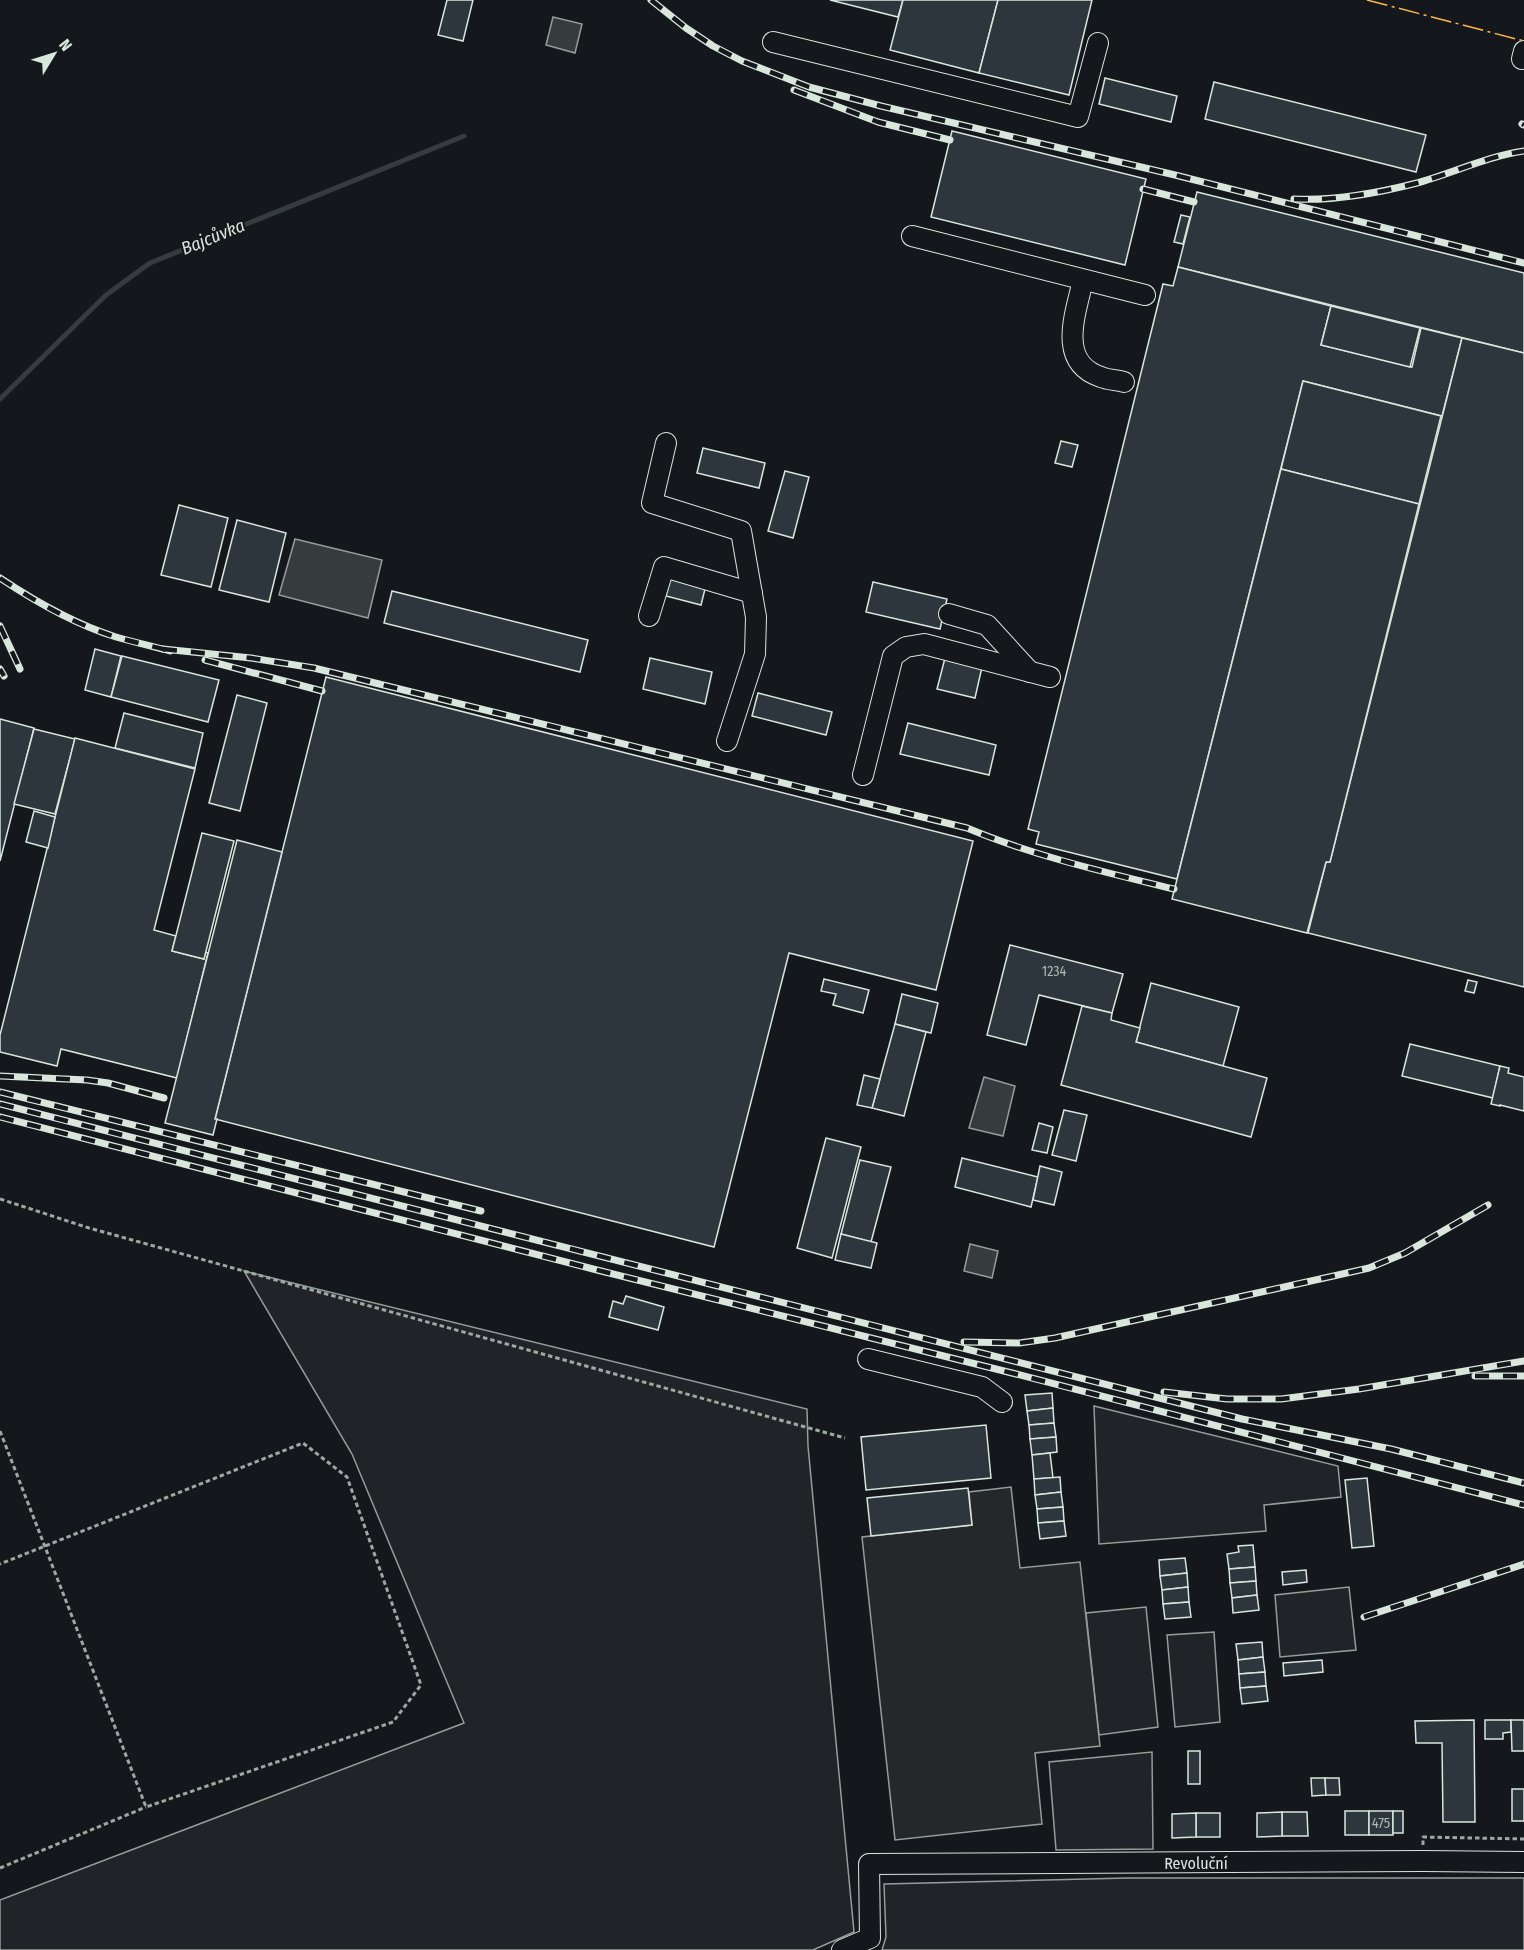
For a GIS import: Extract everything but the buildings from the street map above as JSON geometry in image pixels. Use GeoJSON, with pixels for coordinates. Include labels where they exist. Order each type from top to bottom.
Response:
{"type":"FeatureCollection","features":[{"type":"Feature","properties":{"kind":"street"},"geometry":{"type":"LineString","coordinates":[[773,42],[1078,117],[1098,43]]}},
{"type":"Feature","properties":{"kind":"street"},"geometry":{"type":"LineString","coordinates":[[912,236],[1145,296]]}},
{"type":"Feature","properties":{"kind":"street"},"geometry":{"type":"LineString","coordinates":[[1083,280],[1071,334],[1074,354],[1085,367],[1100,377],[1124,382]]}},
{"type":"Feature","properties":{"kind":"street"},"geometry":{"type":"LineString","coordinates":[[666,443],[652,503],[741,531],[756,617],[755,654],[728,741]]}},
{"type":"Feature","properties":{"kind":"street"},"geometry":{"type":"LineString","coordinates":[[649,616],[664,567],[752,593]]}},
{"type":"Feature","properties":{"kind":"street"},"geometry":{"type":"LineString","coordinates":[[949,614],[987,625],[1030,672]]}},
{"type":"Feature","properties":{"kind":"street"},"geometry":{"type":"LineString","coordinates":[[863,775],[893,656],[906,647],[924,644],[1050,677]]}},
{"type":"Feature","properties":{"kind":"street"},"geometry":{"type":"LineString","coordinates":[[868,1359],[982,1387],[1002,1402]]}},
{"type":"Feature","properties":{"kind":"street","name":"Revoluční"},"geometry":{"type":"LineString","coordinates":[[842,1950],[870,1938],[869,1864],[1524,1862]]}},
{"type":"Feature","properties":{"kind":"path"},"geometry":{"type":"LineString","coordinates":[[0,1199],[89,1228],[845,1438]]}},
{"type":"Feature","properties":{"kind":"path"},"geometry":{"type":"LineString","coordinates":[[0,1431],[147,1807]]}},
{"type":"Feature","properties":{"kind":"path"},"geometry":{"type":"LineString","coordinates":[[0,1564],[303,1443],[347,1477],[421,1685],[393,1722],[147,1807],[0,1868]]}},
{"type":"Feature","properties":{"kind":"path"},"geometry":{"type":"LineString","coordinates":[[1422,1861],[1423,1837],[1524,1839]]}},
{"type":"Feature","properties":{"kind":"shaded area"},"geometry":{"type":"Polygon","coordinates":[[[553,17],[582,24],[575,53],[546,45],[553,17]]]}},
{"type":"Feature","properties":{"kind":"shaded area"},"geometry":{"type":"Polygon","coordinates":[[[295,539],[382,560],[368,618],[279,595],[295,539]]]}},
{"type":"Feature","properties":{"kind":"shaded area"},"geometry":{"type":"Polygon","coordinates":[[[984,1077],[1015,1086],[1003,1136],[969,1128],[984,1077]]]}},
{"type":"Feature","properties":{"kind":"shaded area"},"geometry":{"type":"Polygon","coordinates":[[[970,1244],[998,1251],[992,1278],[964,1271],[970,1244]]]}},
{"type":"Feature","properties":{"kind":"shaded area"},"geometry":{"type":"Polygon","coordinates":[[[244,1271],[807,1409],[808,1446],[854,1932],[813,1950],[0,1950],[0,1900],[464,1723],[352,1454],[244,1271]]]}},
{"type":"Feature","properties":{"kind":"shaded area"},"geometry":{"type":"Polygon","coordinates":[[[1094,1406],[1338,1466],[1341,1497],[1264,1505],[1266,1531],[1099,1544],[1094,1406]]]}},
{"type":"Feature","properties":{"kind":"shaded area"},"geometry":{"type":"Polygon","coordinates":[[[1011,1487],[1020,1568],[1080,1562],[1100,1746],[1035,1753],[1042,1824],[895,1840],[862,1537],[972,1525],[969,1492],[1011,1487]]]}},
{"type":"Feature","properties":{"kind":"shaded area"},"geometry":{"type":"Polygon","coordinates":[[[1349,1587],[1356,1650],[1280,1657],[1275,1595],[1349,1587]]]}},
{"type":"Feature","properties":{"kind":"shaded area"},"geometry":{"type":"Polygon","coordinates":[[[1146,1607],[1158,1727],[1099,1735],[1086,1613],[1146,1607]]]}},
{"type":"Feature","properties":{"kind":"shaded area"},"geometry":{"type":"Polygon","coordinates":[[[1214,1632],[1220,1722],[1175,1727],[1167,1635],[1214,1632]]]}},
{"type":"Feature","properties":{"kind":"shaded area"},"geometry":{"type":"Polygon","coordinates":[[[1152,1752],[1153,1849],[1056,1850],[1049,1762],[1152,1752]]]}},
{"type":"Feature","properties":{"kind":"shaded area"},"geometry":{"type":"Polygon","coordinates":[[[1127,1878],[1524,1878],[1524,1950],[882,1950],[886,1937],[884,1884],[1127,1878]]]}},
{"type":"Feature","properties":{"kind":"waterway","name":"Bajcůvka"},"geometry":{"type":"LineString","coordinates":[[0,399],[106,295],[150,263],[464,136]]}},
{"type":"Feature","properties":{"kind":"railway"},"geometry":{"type":"LineString","coordinates":[[651,0],[713,46],[742,61],[809,87],[1175,175],[1524,263]]}},
{"type":"Feature","properties":{"kind":"railway"},"geometry":{"type":"LineString","coordinates":[[794,90],[878,122],[950,140]]}},
{"type":"Feature","properties":{"kind":"railway"},"geometry":{"type":"LineString","coordinates":[[1294,199],[1340,197],[1387,190],[1524,151]]}},
{"type":"Feature","properties":{"kind":"railway"},"geometry":{"type":"LineString","coordinates":[[1143,189],[1194,202]]}},
{"type":"Feature","properties":{"kind":"railway"},"geometry":{"type":"LineString","coordinates":[[0,578],[41,604],[85,626],[116,637],[170,651]]}},
{"type":"Feature","properties":{"kind":"railway"},"geometry":{"type":"LineString","coordinates":[[0,626],[20,669]]}},
{"type":"Feature","properties":{"kind":"railway"},"geometry":{"type":"LineString","coordinates":[[163,649],[251,658],[314,668],[967,828],[1043,855],[1174,889]]}},
{"type":"Feature","properties":{"kind":"railway"},"geometry":{"type":"LineString","coordinates":[[205,660],[322,691]]}},
{"type":"Feature","properties":{"kind":"railway"},"geometry":{"type":"LineString","coordinates":[[0,669],[4,676]]}},
{"type":"Feature","properties":{"kind":"railway"},"geometry":{"type":"LineString","coordinates":[[0,1076],[87,1080],[108,1083],[164,1098]]}},
{"type":"Feature","properties":{"kind":"railway"},"geometry":{"type":"LineString","coordinates":[[0,1092],[481,1211]]}},
{"type":"Feature","properties":{"kind":"railway"},"geometry":{"type":"LineString","coordinates":[[0,1104],[1242,1419],[1391,1449],[1524,1483]]}},
{"type":"Feature","properties":{"kind":"railway"},"geometry":{"type":"LineString","coordinates":[[0,1117],[1524,1505]]}},
{"type":"Feature","properties":{"kind":"railway"},"geometry":{"type":"LineString","coordinates":[[964,1342],[1019,1343],[1055,1338],[1369,1268],[1405,1253],[1488,1205]]}},
{"type":"Feature","properties":{"kind":"railway"},"geometry":{"type":"LineString","coordinates":[[1164,1392],[1227,1399],[1281,1399],[1359,1389],[1524,1361]]}},
{"type":"Feature","properties":{"kind":"railway"},"geometry":{"type":"LineString","coordinates":[[1475,1376],[1524,1376]]}},
{"type":"Feature","properties":{"kind":"railway"},"geometry":{"type":"LineString","coordinates":[[1364,1617],[1524,1564]]}},
{"type":"Feature","properties":{"kind":"power"},"geometry":{"type":"LineString","coordinates":[[1367,0],[1524,41]]}}]}
